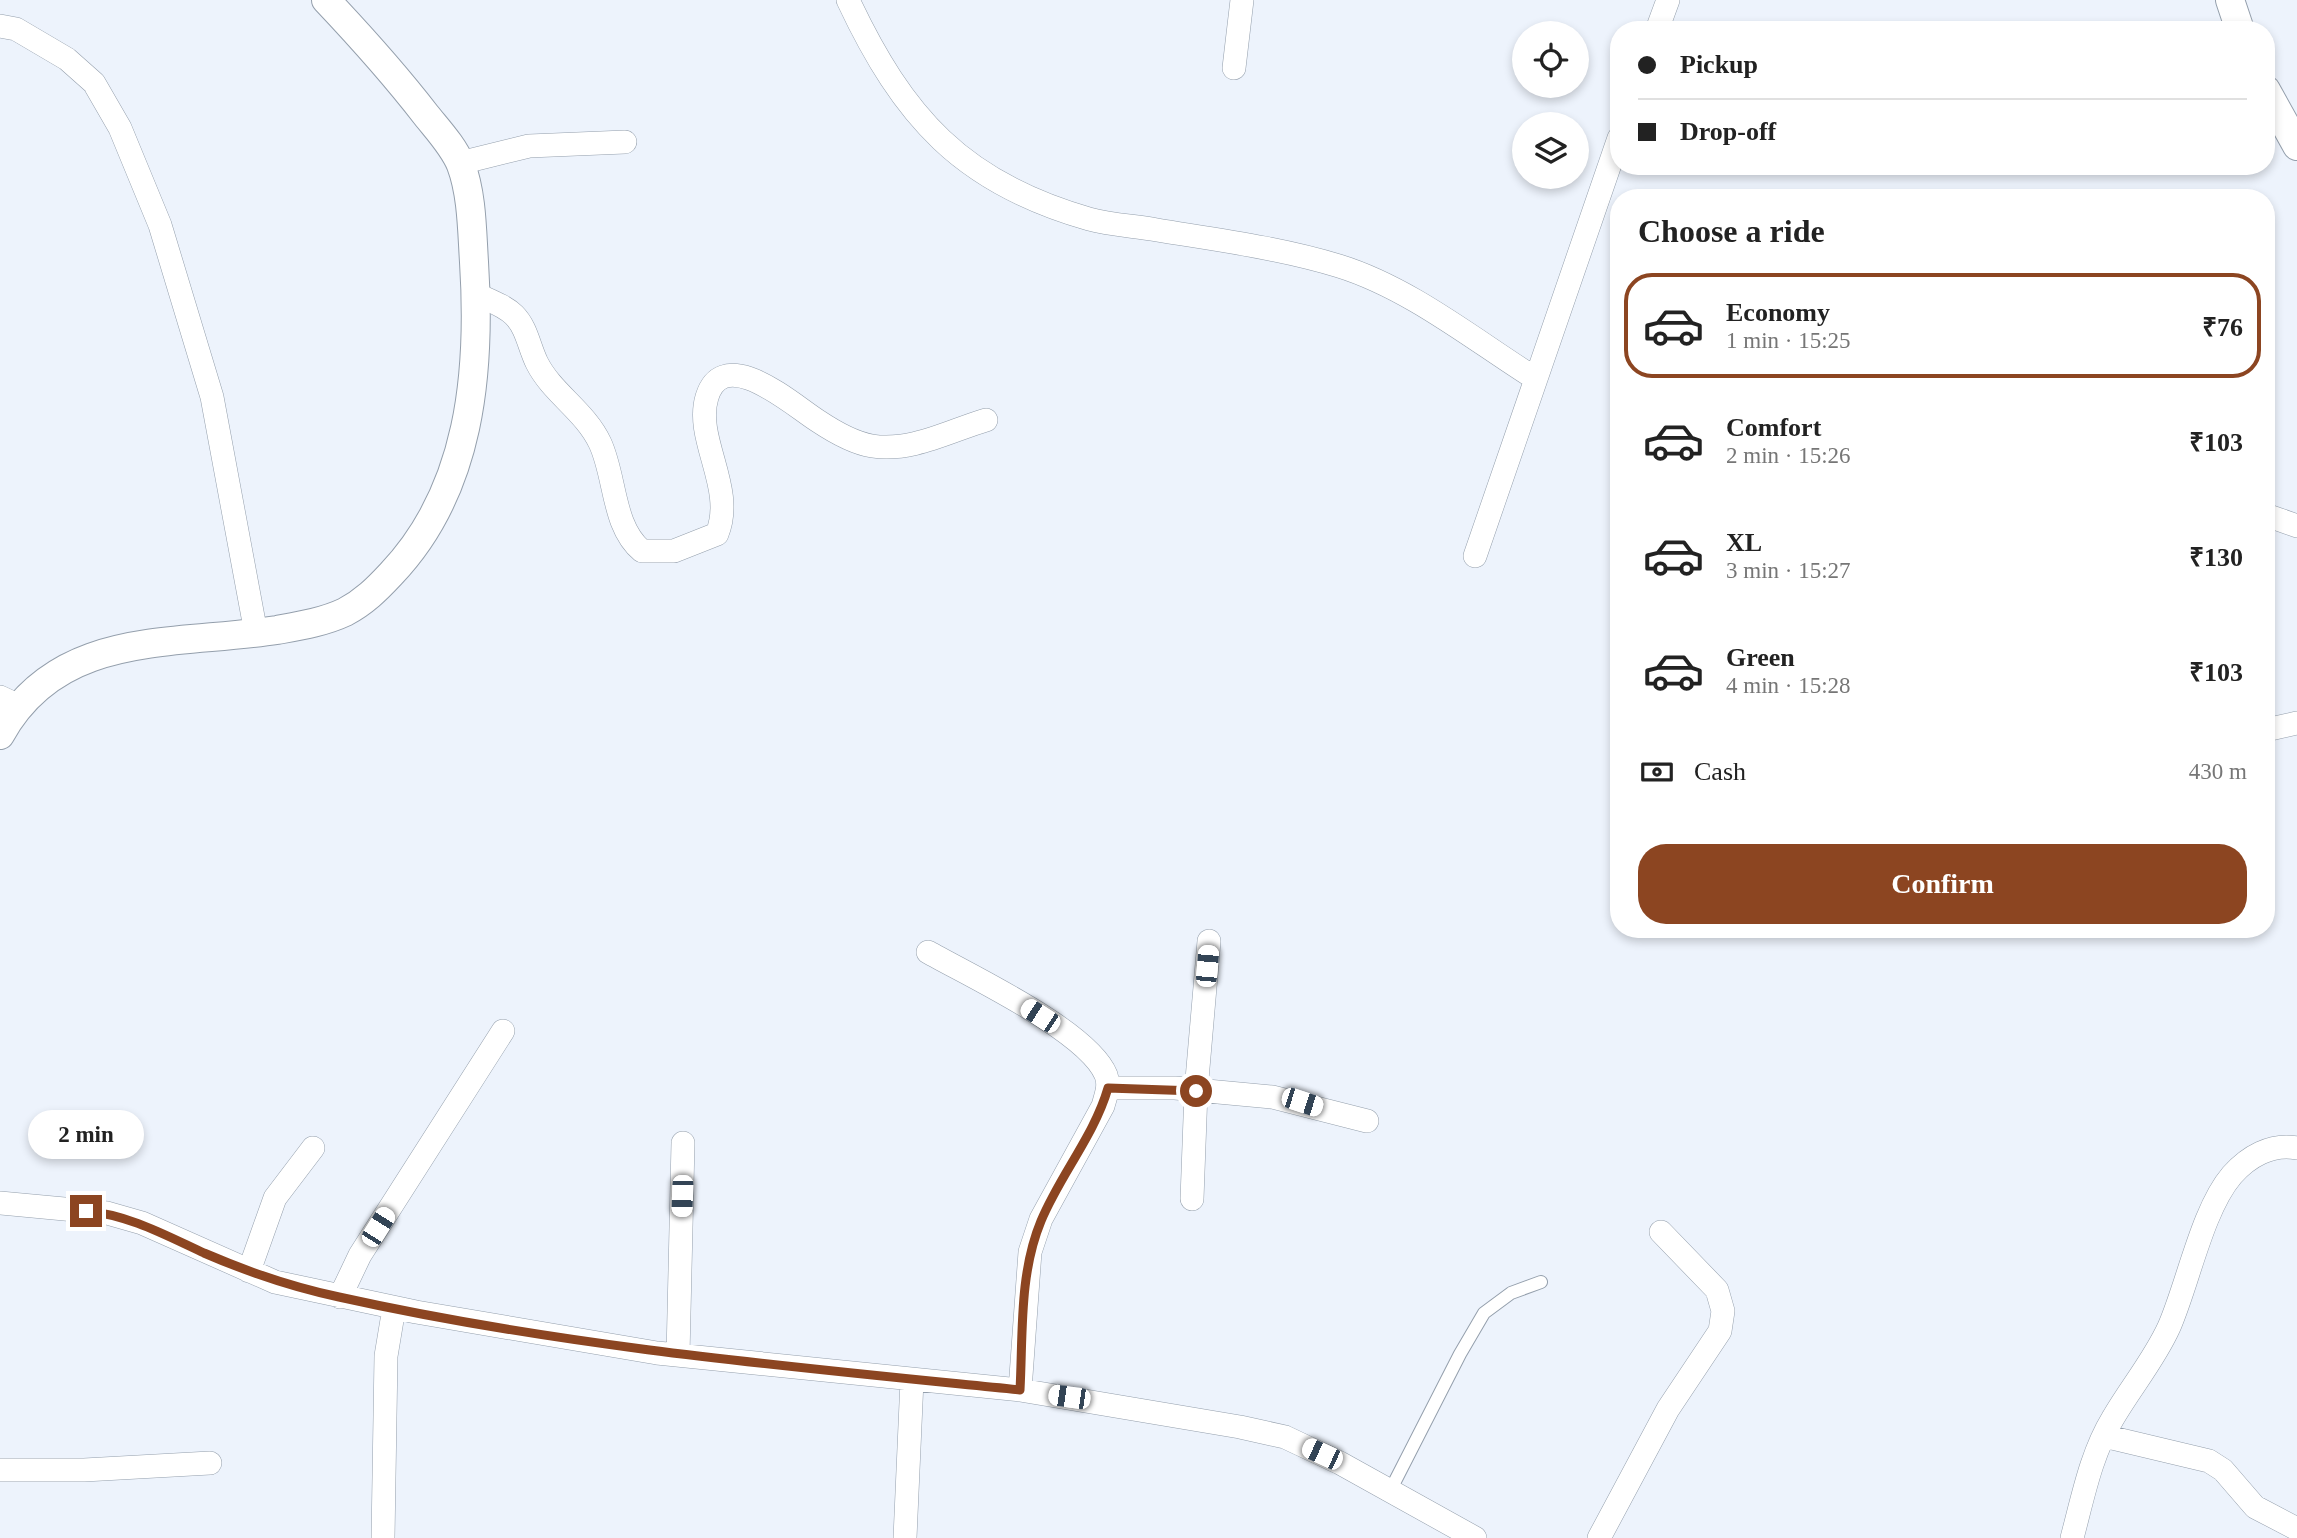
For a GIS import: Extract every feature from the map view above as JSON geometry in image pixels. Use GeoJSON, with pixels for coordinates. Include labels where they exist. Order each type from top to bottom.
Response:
{"type":"FeatureCollection","features":[{"type":"Feature","properties":{"kind":"street"},"geometry":{"type":"LineString","coordinates":[[0,735],[10,701],[63,668],[97,654],[164,641],[227,638],[304,625],[344,612],[361,602],[402,562],[430,524],[454,471],[468,422],[475,355],[476,294],[468,197],[460,163],[388,67],[326,0]]}},
{"type":"Feature","properties":{"kind":"street"},"geometry":{"type":"LineString","coordinates":[[848,0],[891,82],[907,104],[954,154],[1007,189],[1090,219],[1267,248],[1340,267],[1389,286],[1536,379]]}},
{"type":"Feature","properties":{"kind":"street"},"geometry":{"type":"LineString","coordinates":[[1234,68],[1242,0]]}},
{"type":"Feature","properties":{"kind":"street"},"geometry":{"type":"LineString","coordinates":[[1660,21],[1668,0]]}},
{"type":"Feature","properties":{"kind":"street"},"geometry":{"type":"LineString","coordinates":[[2231,0],[2237,21]]}},
{"type":"Feature","properties":{"kind":"street"},"geometry":{"type":"LineString","coordinates":[[0,26],[16,29],[67,59],[94,83],[120,128],[160,225],[212,397],[256,633]]}},
{"type":"Feature","properties":{"kind":"street"},"geometry":{"type":"LineString","coordinates":[[2275,106],[2297,146]]}},
{"type":"Feature","properties":{"kind":"street"},"geometry":{"type":"LineString","coordinates":[[460,163],[529,146],[625,142]]}},
{"type":"Feature","properties":{"kind":"street"},"geometry":{"type":"LineString","coordinates":[[1475,556],[1610,164]]}},
{"type":"Feature","properties":{"kind":"street"},"geometry":{"type":"LineString","coordinates":[[476,294],[514,315],[527,334],[544,374],[590,424],[611,473],[622,524],[629,541],[642,551],[674,551],[717,534],[723,510],[706,424],[705,405],[708,394],[726,377],[737,376],[759,381],[818,422],[872,446],[935,439],[986,420]]}},
{"type":"Feature","properties":{"kind":"street"},"geometry":{"type":"LineString","coordinates":[[2275,518],[2297,526]]}},
{"type":"Feature","properties":{"kind":"street"},"geometry":{"type":"LineString","coordinates":[[2275,728],[2297,723]]}},
{"type":"Feature","properties":{"kind":"street"},"geometry":{"type":"LineString","coordinates":[[1192,1199],[1196,1091],[1209,941]]}},
{"type":"Feature","properties":{"kind":"street"},"geometry":{"type":"LineString","coordinates":[[928,952],[1063,1031],[1102,1067],[1108,1088],[1097,1118],[1041,1219],[1030,1252],[1020,1390]]}},
{"type":"Feature","properties":{"kind":"street"},"geometry":{"type":"LineString","coordinates":[[340,1297],[360,1255],[503,1031]]}},
{"type":"Feature","properties":{"kind":"street"},"geometry":{"type":"LineString","coordinates":[[1108,1088],[1196,1091],[1292,1100],[1367,1121]]}},
{"type":"Feature","properties":{"kind":"street"},"geometry":{"type":"LineString","coordinates":[[678,1355],[683,1143]]}},
{"type":"Feature","properties":{"kind":"street"},"geometry":{"type":"LineString","coordinates":[[249,1271],[275,1198],[313,1148]]}},
{"type":"Feature","properties":{"kind":"street"},"geometry":{"type":"LineString","coordinates":[[2072,1538],[2091,1466],[2104,1436],[2169,1328],[2204,1229],[2230,1178],[2247,1160],[2266,1150],[2297,1148]]}},
{"type":"Feature","properties":{"kind":"street"},"geometry":{"type":"LineString","coordinates":[[0,1203],[107,1213],[142,1223],[275,1282],[394,1308],[678,1355],[1020,1390],[1142,1408],[1285,1437],[1475,1538]]}},
{"type":"Feature","properties":{"kind":"street"},"geometry":{"type":"LineString","coordinates":[[1599,1538],[1668,1409],[1720,1331],[1723,1311],[1717,1290],[1661,1232]]}},
{"type":"Feature","properties":{"kind":"street"},"geometry":{"type":"LineString","coordinates":[[383,1538],[387,1356],[394,1308]]}},
{"type":"Feature","properties":{"kind":"street"},"geometry":{"type":"LineString","coordinates":[[905,1538],[912,1380]]}},
{"type":"Feature","properties":{"kind":"street"},"geometry":{"type":"LineString","coordinates":[[2104,1436],[2209,1461],[2223,1470],[2255,1507],[2297,1529]]}},
{"type":"Feature","properties":{"kind":"street"},"geometry":{"type":"LineString","coordinates":[[0,1470],[84,1470],[210,1463]]}},
{"type":"Feature","properties":{"kind":"lane"},"geometry":{"type":"LineString","coordinates":[[1390,1491],[1484,1313],[1511,1293],[1541,1282]]}},
{"type":"Feature","properties":{"kind":"route"},"geometry":{"type":"LineString","coordinates":[[86,1211],[107,1213],[142,1223],[275,1282],[416,1312],[657,1353],[811,1371],[1020,1390],[1025,1283],[1030,1252],[1041,1219],[1094,1124],[1108,1088],[1175,1088],[1196,1091]]}}]}
